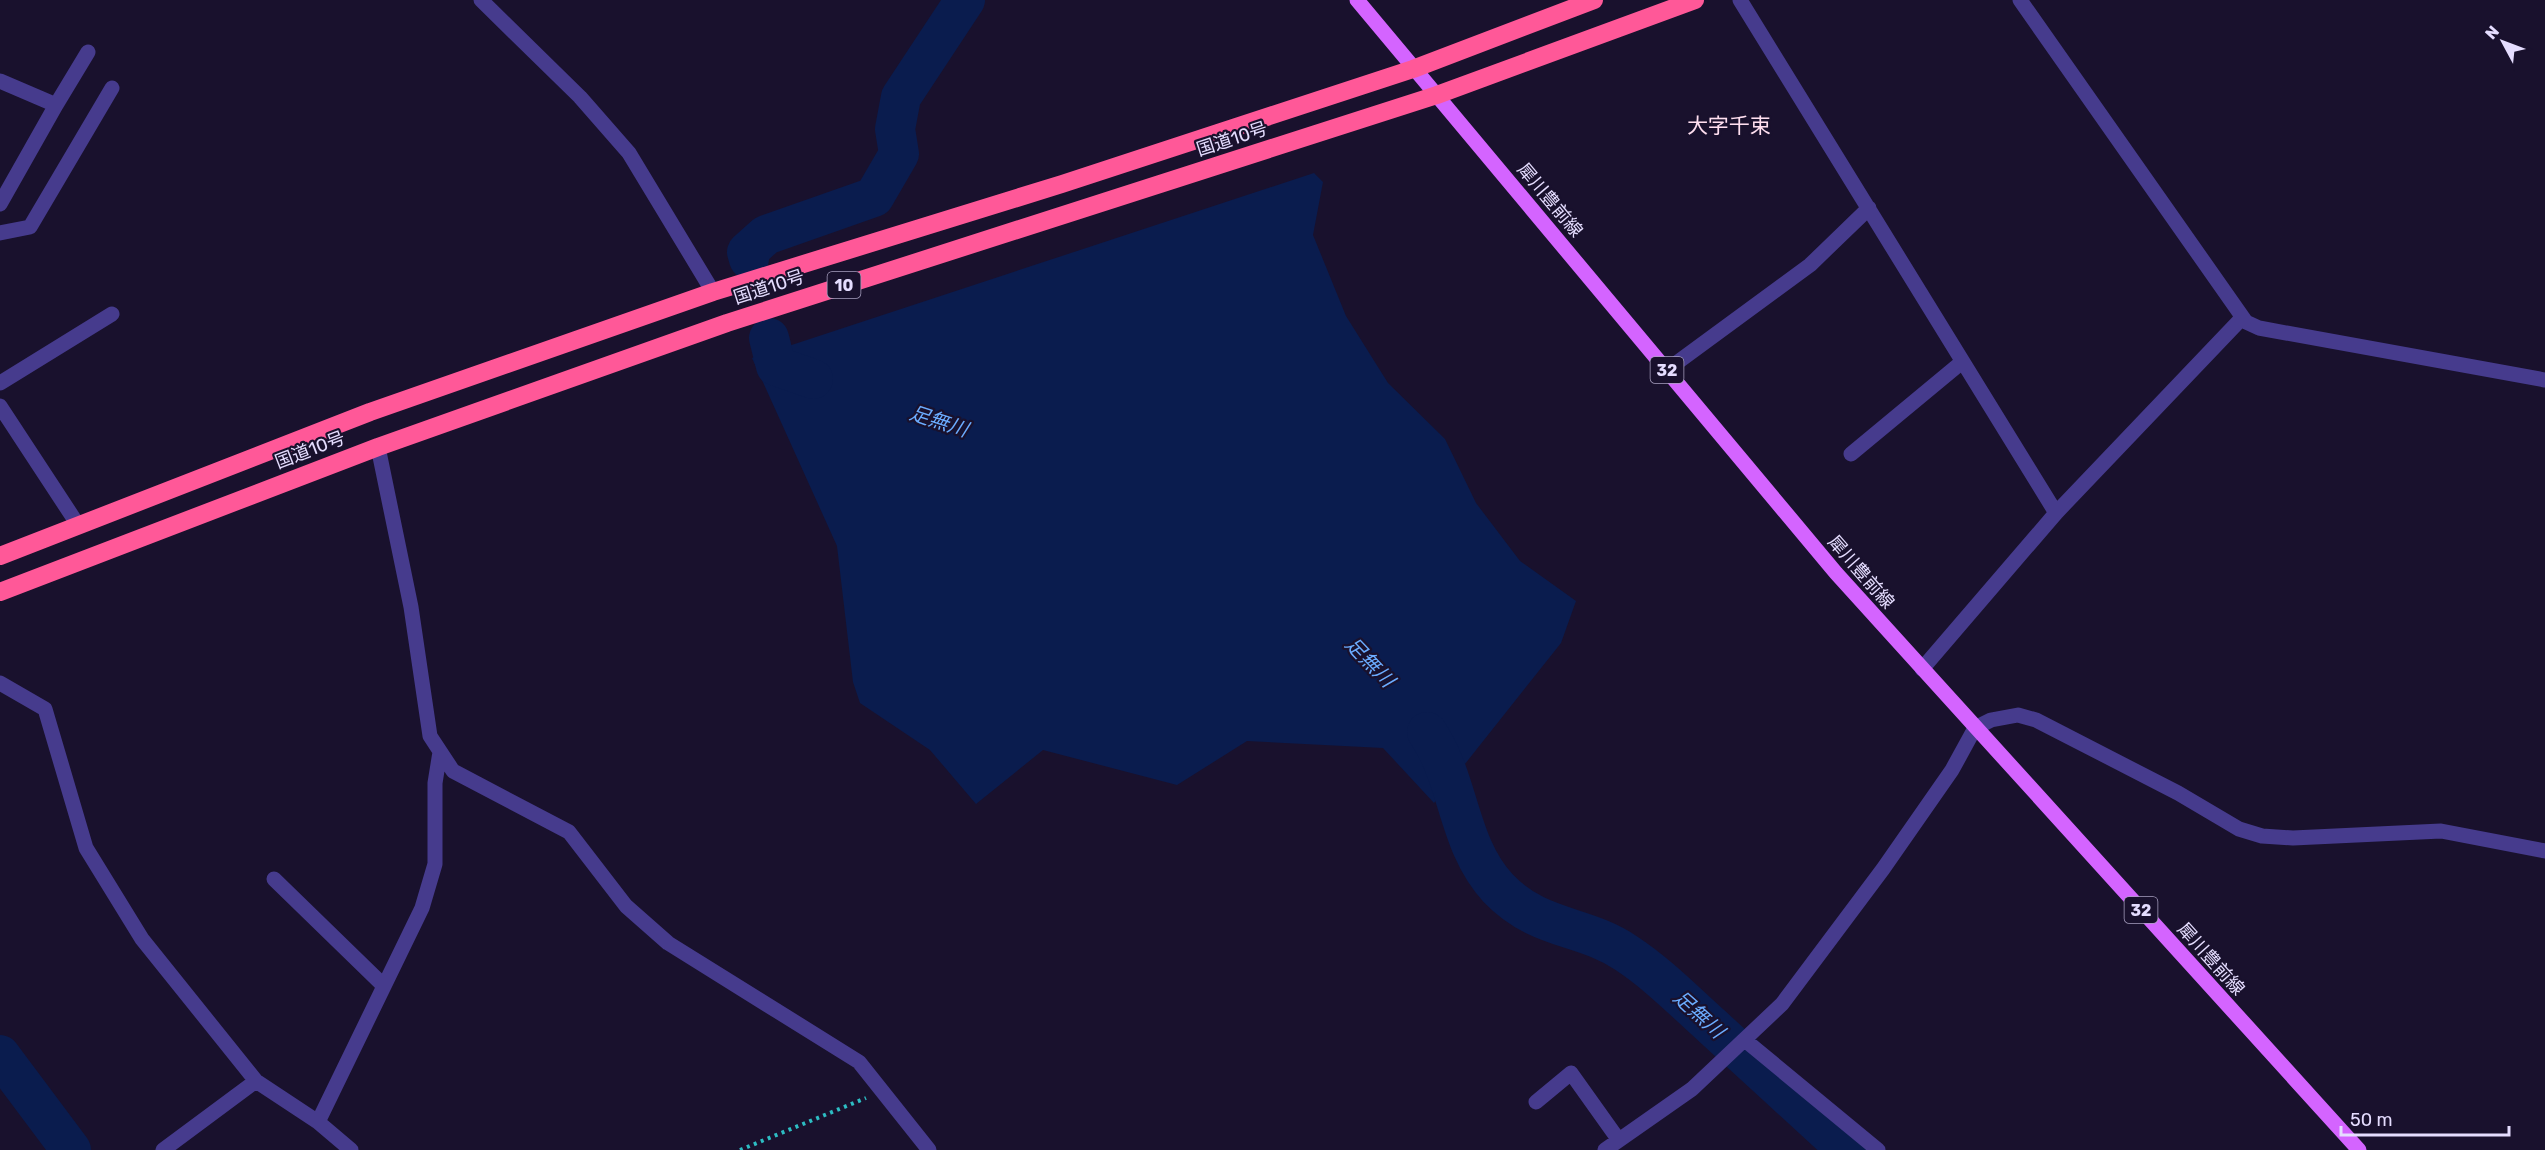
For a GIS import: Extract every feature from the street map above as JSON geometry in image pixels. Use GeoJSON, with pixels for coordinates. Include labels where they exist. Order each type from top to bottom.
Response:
{"type":"FeatureCollection","features":[{"type":"Feature","properties":{"kind":"highway","name":"国道10号"},"geometry":{"type":"LineString","coordinates":[[0,556],[370,412],[713,292],[1062,184],[1413,69],[1594,0]]}},
{"type":"Feature","properties":{"kind":"highway","name":"国道10号"},"geometry":{"type":"LineString","coordinates":[[0,592],[378,447],[727,323],[1437,95],[1695,0]]}},
{"type":"Feature","properties":{"kind":"main road","name":"犀川豊前線"},"geometry":{"type":"LineString","coordinates":[[1357,0],[1836,573],[2359,1150]]}},
{"type":"Feature","properties":{"kind":"street"},"geometry":{"type":"LineString","coordinates":[[481,0],[580,97],[629,153],[713,292]]}},
{"type":"Feature","properties":{"kind":"street"},"geometry":{"type":"LineString","coordinates":[[1740,0],[2056,513]]}},
{"type":"Feature","properties":{"kind":"street"},"geometry":{"type":"LineString","coordinates":[[2020,0],[2242,318],[2259,328],[2545,380]]}},
{"type":"Feature","properties":{"kind":"street"},"geometry":{"type":"LineString","coordinates":[[0,204],[88,52]]}},
{"type":"Feature","properties":{"kind":"street"},"geometry":{"type":"LineString","coordinates":[[0,81],[56,105]]}},
{"type":"Feature","properties":{"kind":"street"},"geometry":{"type":"LineString","coordinates":[[0,233],[30,227],[112,88]]}},
{"type":"Feature","properties":{"kind":"street"},"geometry":{"type":"LineString","coordinates":[[1667,370],[1810,265],[1869,208]]}},
{"type":"Feature","properties":{"kind":"street"},"geometry":{"type":"LineString","coordinates":[[0,383],[112,314]]}},
{"type":"Feature","properties":{"kind":"street"},"geometry":{"type":"LineString","coordinates":[[1922,669],[2056,513],[2242,318]]}},
{"type":"Feature","properties":{"kind":"street"},"geometry":{"type":"LineString","coordinates":[[1851,454],[1962,362]]}},
{"type":"Feature","properties":{"kind":"street"},"geometry":{"type":"LineString","coordinates":[[0,406],[78,525]]}},
{"type":"Feature","properties":{"kind":"street"},"geometry":{"type":"LineString","coordinates":[[378,447],[411,607],[430,736],[453,771],[570,832],[626,906],[668,944],[860,1062],[929,1150]]}},
{"type":"Feature","properties":{"kind":"street"},"geometry":{"type":"LineString","coordinates":[[0,683],[45,709],[86,848],[142,939],[256,1081],[318,1122],[351,1150]]}},
{"type":"Feature","properties":{"kind":"street"},"geometry":{"type":"LineString","coordinates":[[1605,1150],[1618,1138],[1692,1089],[1746,1041],[1782,1004],[1883,869],[1952,770],[1975,728],[1991,720],[2018,715],[2036,720],[2178,793],[2239,829],[2262,836],[2293,838],[2441,831],[2545,851]]}},
{"type":"Feature","properties":{"kind":"street"},"geometry":{"type":"LineString","coordinates":[[318,1122],[422,908],[435,864],[435,783],[440,752]]}},
{"type":"Feature","properties":{"kind":"street"},"geometry":{"type":"LineString","coordinates":[[274,879],[384,986]]}},
{"type":"Feature","properties":{"kind":"street"},"geometry":{"type":"LineString","coordinates":[[1746,1041],[1878,1150]]}},
{"type":"Feature","properties":{"kind":"street"},"geometry":{"type":"LineString","coordinates":[[1536,1102],[1571,1072],[1618,1138]]}},
{"type":"Feature","properties":{"kind":"street"},"geometry":{"type":"LineString","coordinates":[[163,1150],[256,1081]]}},
{"type":"Feature","properties":{"kind":"path"},"geometry":{"type":"LineString","coordinates":[[740,1150],[883,1090]]}},
{"type":"Feature","properties":{"kind":"water"},"geometry":{"type":"Polygon","coordinates":[[[1314,173],[1323,182],[1313,235],[1346,316],[1388,383],[1445,439],[1476,503],[1520,561],[1576,601],[1561,643],[1434,803],[1383,748],[1247,741],[1177,785],[1043,750],[976,804],[930,750],[860,703],[853,682],[837,546],[752,358],[1314,173]]]}},
{"type":"Feature","properties":{"kind":"waterway","name":"足無川"},"geometry":{"type":"LineString","coordinates":[[749,259],[747,252],[766,235],[874,197],[899,154],[895,129],[901,97],[965,0]]}},
{"type":"Feature","properties":{"kind":"waterway","name":"足無川"},"geometry":{"type":"LineString","coordinates":[[769,338],[776,366],[813,379]]}},
{"type":"Feature","properties":{"kind":"waterway","name":"足無川"},"geometry":{"type":"LineString","coordinates":[[1427,732],[1446,770],[1474,852],[1498,888],[1529,912],[1610,944],[1638,961],[1847,1150]]}},
{"type":"Feature","properties":{"kind":"waterway"},"geometry":{"type":"LineString","coordinates":[[0,1055],[71,1150]]}},
{"type":"Feature","properties":{"kind":"district","name":"大字千束"},"geometry":{"type":"Point","coordinates":[1729,125]}}]}
